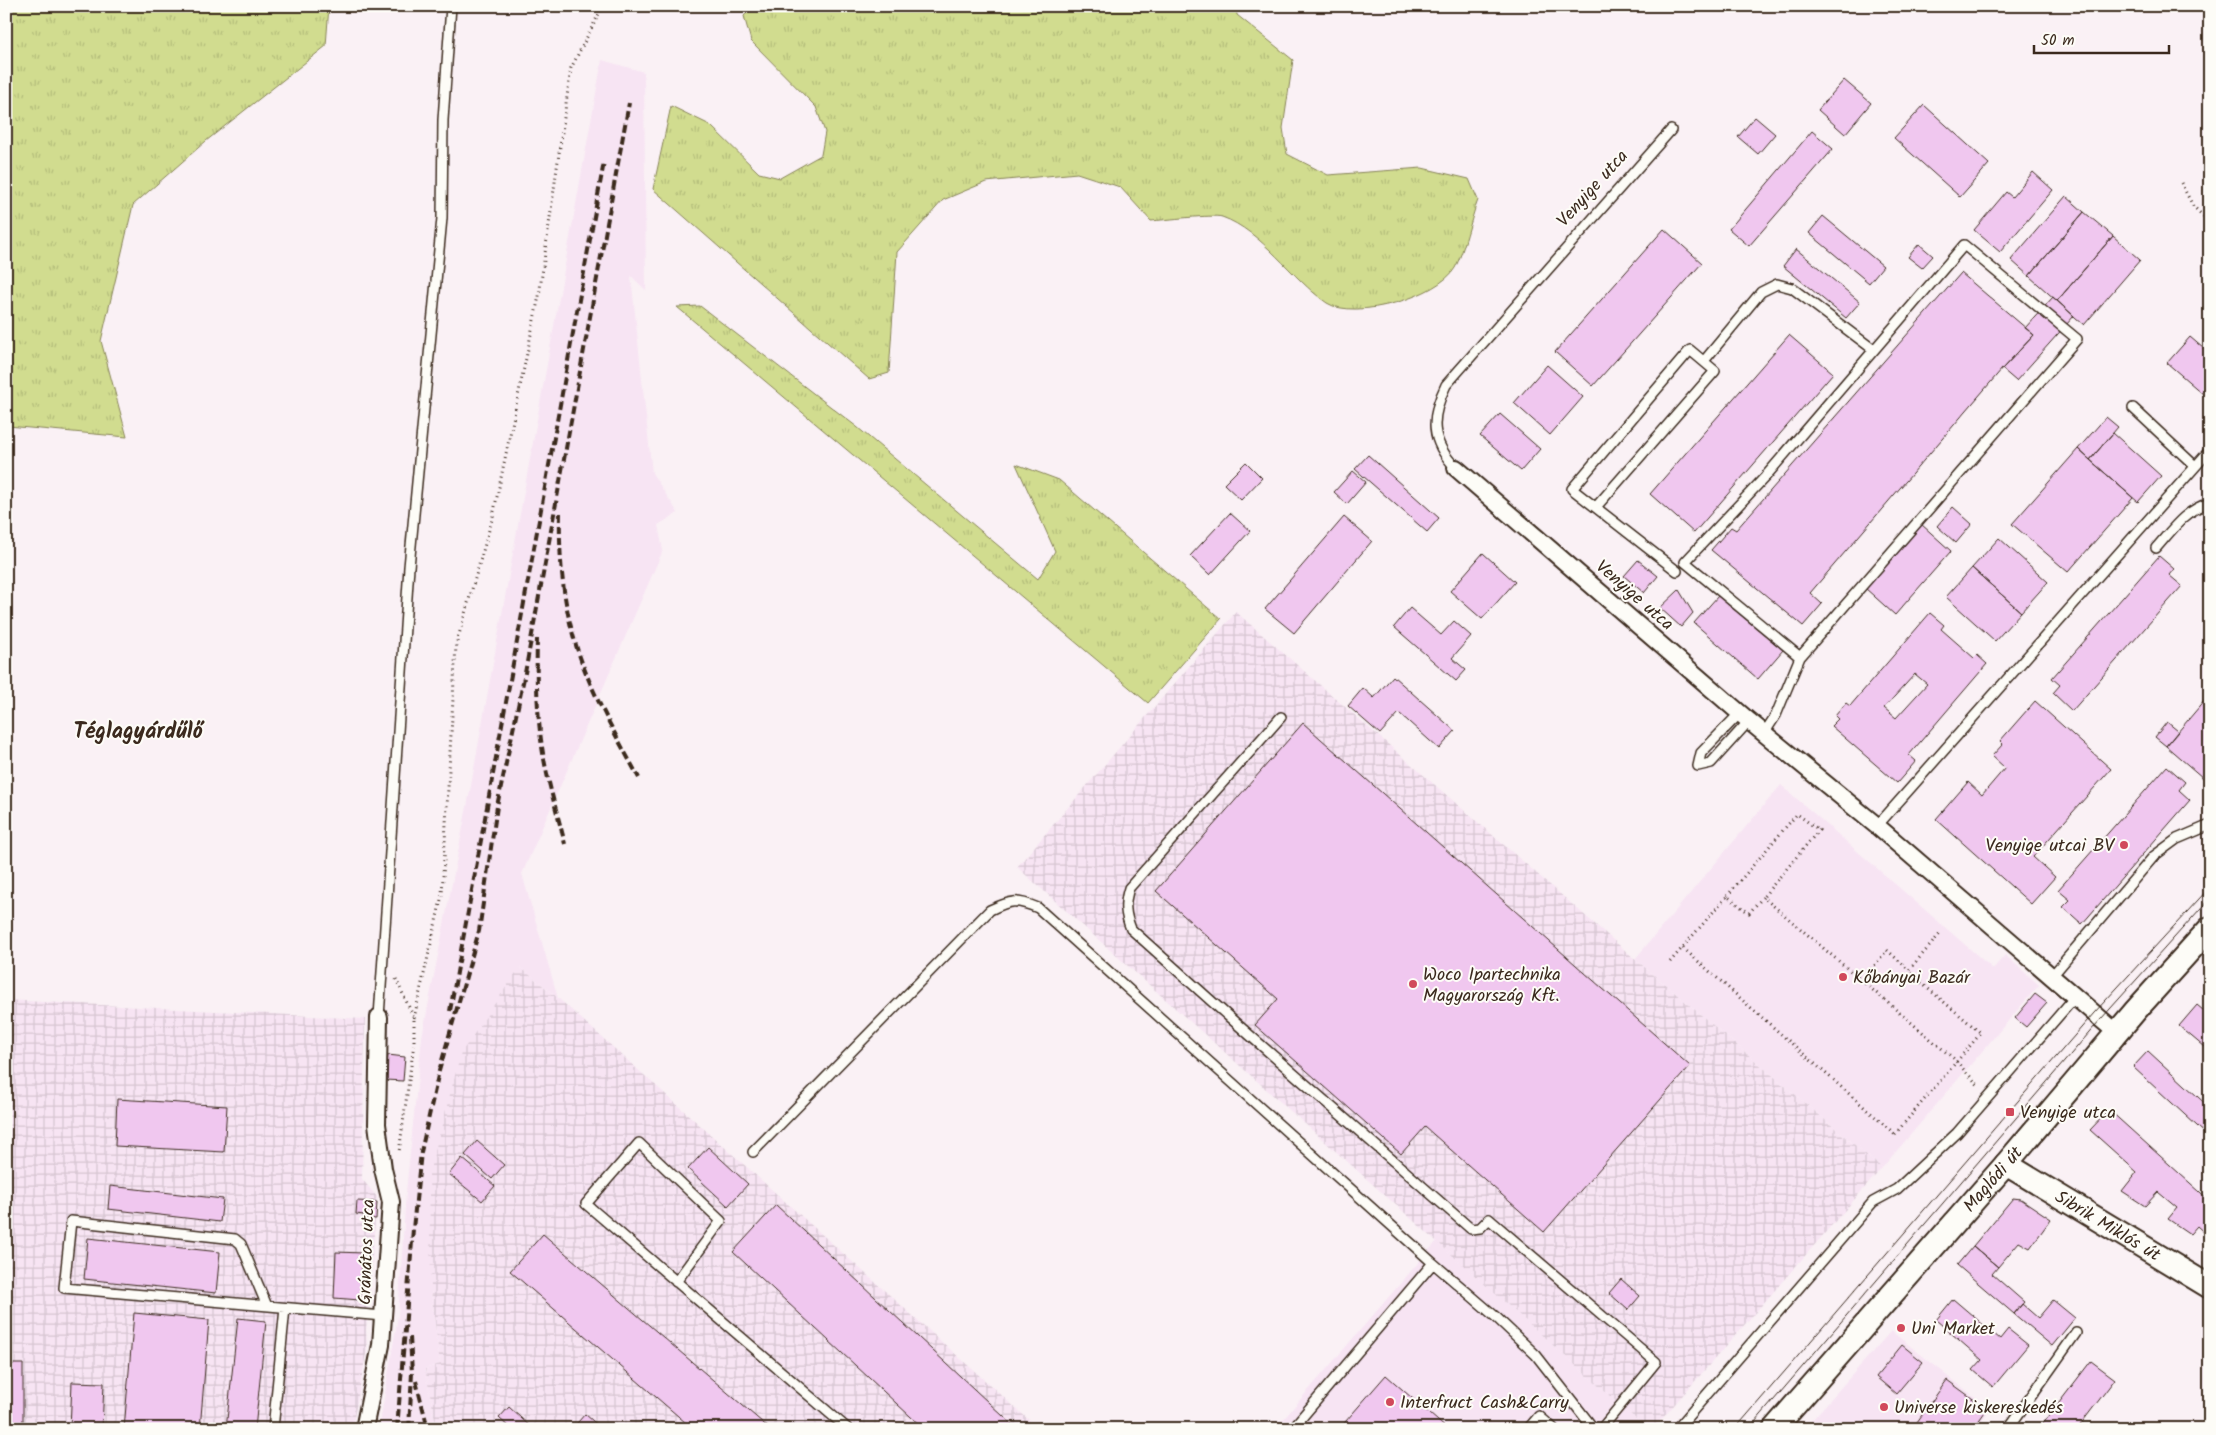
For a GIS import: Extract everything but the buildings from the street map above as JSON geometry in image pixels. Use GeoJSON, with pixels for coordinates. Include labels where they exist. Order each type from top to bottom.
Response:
{"type":"FeatureCollection","features":[{"type":"Feature","properties":{"kind":"street","name":"Venyige utca"},"geometry":{"type":"LineString","coordinates":[[1456,468],[1744,717],[1765,732],[1877,826],[2117,1033]]}},
{"type":"Feature","properties":{"kind":"street","name":"Maglódi út"},"geometry":{"type":"LineString","coordinates":[[1774,1429],[2210,928]]}},
{"type":"Feature","properties":{"kind":"street","name":"Gránátos utca"},"geometry":{"type":"LineString","coordinates":[[364,1429],[381,1344],[391,1202],[382,1169],[377,1124],[379,1017]]}},
{"type":"Feature","properties":{"kind":"street","name":"Sibrik Miklós út"},"geometry":{"type":"LineString","coordinates":[[2006,1164],[2207,1281]]}},
{"type":"Feature","properties":{"kind":"lane"},"geometry":{"type":"LineString","coordinates":[[379,1017],[409,567],[442,218],[443,120],[451,6]]}},
{"type":"Feature","properties":{"kind":"lane","name":"Venyige utca"},"geometry":{"type":"LineString","coordinates":[[1456,468],[1438,445],[1436,437],[1436,409],[1446,385],[1671,130]]}},
{"type":"Feature","properties":{"kind":"lane"},"geometry":{"type":"LineString","coordinates":[[1765,732],[1776,715],[1800,657],[2077,339],[1964,245],[1765,477],[1685,562],[1800,657]]}},
{"type":"Feature","properties":{"kind":"lane"},"geometry":{"type":"LineString","coordinates":[[1704,361],[1761,292],[1777,284],[1792,288],[1874,350]]}},
{"type":"Feature","properties":{"kind":"lane"},"geometry":{"type":"LineString","coordinates":[[1596,507],[1715,371],[1690,350],[1572,489],[1677,571]]}},
{"type":"Feature","properties":{"kind":"lane"},"geometry":{"type":"LineString","coordinates":[[2133,408],[2195,466]]}},
{"type":"Feature","properties":{"kind":"lane"},"geometry":{"type":"LineString","coordinates":[[1877,826],[2210,450]]}},
{"type":"Feature","properties":{"kind":"lane"},"geometry":{"type":"LineString","coordinates":[[2156,548],[2189,512],[2199,506],[2210,503]]}},
{"type":"Feature","properties":{"kind":"lane"},"geometry":{"type":"LineString","coordinates":[[1281,717],[1129,888],[1125,901],[1125,915],[1131,929],[1236,1024],[1471,1229],[1480,1228],[1489,1218],[1656,1362],[1601,1429]]}},
{"type":"Feature","properties":{"kind":"lane"},"geometry":{"type":"LineString","coordinates":[[1744,717],[1712,763],[1698,766],[1702,753],[1744,717]]}},
{"type":"Feature","properties":{"kind":"lane"},"geometry":{"type":"LineString","coordinates":[[2052,976],[2154,856],[2177,839],[2210,826]]}},
{"type":"Feature","properties":{"kind":"lane"},"geometry":{"type":"LineString","coordinates":[[752,1152],[990,910],[1005,903],[1022,901],[1038,908],[1433,1263],[1497,1318],[1536,1355],[1594,1429]]}},
{"type":"Feature","properties":{"kind":"lane"},"geometry":{"type":"LineString","coordinates":[[1677,1429],[1873,1202],[1897,1189],[1957,1133],[2075,997]]}},
{"type":"Feature","properties":{"kind":"lane"},"geometry":{"type":"LineString","coordinates":[[676,1282],[721,1221],[639,1143],[586,1204],[676,1282],[848,1429]]}},
{"type":"Feature","properties":{"kind":"lane"},"geometry":{"type":"LineString","coordinates":[[267,1306],[241,1244],[235,1239],[71,1221],[64,1288],[285,1308],[383,1316]]}},
{"type":"Feature","properties":{"kind":"lane"},"geometry":{"type":"LineString","coordinates":[[1292,1429],[1433,1263]]}},
{"type":"Feature","properties":{"kind":"lane"},"geometry":{"type":"LineString","coordinates":[[273,1429],[285,1308]]}},
{"type":"Feature","properties":{"kind":"lane"},"geometry":{"type":"LineString","coordinates":[[2008,1429],[2076,1333]]}},
{"type":"Feature","properties":{"kind":"lane"},"geometry":{"type":"LineString","coordinates":[[1528,1429],[1539,1416],[1554,1429]]}},
{"type":"Feature","properties":{"kind":"path"},"geometry":{"type":"LineString","coordinates":[[399,1154],[414,1044],[414,1018],[442,895],[456,646],[493,516],[539,296],[572,68],[603,6]]}},
{"type":"Feature","properties":{"kind":"path"},"geometry":{"type":"LineString","coordinates":[[2181,183],[2193,206],[2203,216],[2210,216]]}},
{"type":"Feature","properties":{"kind":"path"},"geometry":{"type":"LineString","coordinates":[[1670,962],[1797,814],[1819,830],[1749,914],[1728,896]]}},
{"type":"Feature","properties":{"kind":"path"},"geometry":{"type":"LineString","coordinates":[[1763,898],[1953,1058],[1990,1096]]}},
{"type":"Feature","properties":{"kind":"path"},"geometry":{"type":"LineString","coordinates":[[1909,970],[1940,934]]}},
{"type":"Feature","properties":{"kind":"path"},"geometry":{"type":"LineString","coordinates":[[1683,948],[1896,1135],[1982,1033],[1912,976],[1909,970],[1887,950],[1862,981]]}},
{"type":"Feature","properties":{"kind":"path"},"geometry":{"type":"LineString","coordinates":[[392,971],[414,1018]]}},
{"type":"Feature","properties":{"kind":"shaded area"},"geometry":{"type":"Polygon","coordinates":[[[602,60],[644,72],[646,290],[631,276],[652,473],[678,513],[658,525],[663,550],[522,874],[558,998],[520,967],[431,1290],[440,1364],[425,1369],[437,1429],[379,1429],[398,1316],[406,1192],[422,1037],[470,791],[602,60]]]}},
{"type":"Feature","properties":{"kind":"shaded area"},"geometry":{"type":"Polygon","coordinates":[[[1236,612],[1635,959],[1882,1168],[1653,1429],[1647,1429],[1017,867],[1236,612]]]}},
{"type":"Feature","properties":{"kind":"shaded area","name":"Kőbányai Bazár"},"geometry":{"type":"Polygon","coordinates":[[[1781,785],[1993,969],[2005,955],[2039,985],[1882,1168],[1635,959],[1781,785]]]}},
{"type":"Feature","properties":{"kind":"shaded area"},"geometry":{"type":"Polygon","coordinates":[[[520,967],[558,998],[1039,1429],[437,1429],[425,1369],[440,1364],[431,1290],[429,1173],[461,1053],[520,967]]]}},
{"type":"Feature","properties":{"kind":"shaded area"},"geometry":{"type":"Polygon","coordinates":[[[6,1000],[365,1019],[362,1179],[377,1197],[366,1330],[367,1349],[352,1429],[6,1429],[6,1000]]]}},
{"type":"Feature","properties":{"kind":"shaded area"},"geometry":{"type":"Polygon","coordinates":[[[1437,1241],[1647,1429],[1275,1429],[1437,1241]]]}},
{"type":"Feature","properties":{"kind":"shaded area"},"geometry":{"type":"Polygon","coordinates":[[[1891,1331],[1990,1409],[1977,1429],[1805,1428],[1891,1331]]]}},
{"type":"Feature","properties":{"kind":"green space"},"geometry":{"type":"Polygon","coordinates":[[[6,6],[329,6],[326,46],[206,141],[133,205],[101,341],[127,437],[8,426],[6,424],[6,6]]]}},
{"type":"Feature","properties":{"kind":"green space"},"geometry":{"type":"Polygon","coordinates":[[[753,6],[1236,6],[1237,15],[1293,60],[1283,128],[1287,154],[1328,175],[1422,168],[1469,179],[1478,200],[1458,261],[1455,268],[1446,278],[1432,288],[1396,303],[1357,309],[1340,308],[1327,303],[1301,281],[1264,244],[1237,224],[1222,217],[1151,221],[1120,187],[1077,173],[986,182],[943,200],[897,252],[889,373],[869,379],[653,189],[671,106],[710,125],[759,173],[780,178],[821,155],[825,132],[816,107],[751,41],[744,16],[753,6]]]}},
{"type":"Feature","properties":{"kind":"green space"},"geometry":{"type":"Polygon","coordinates":[[[700,306],[857,427],[1038,579],[1055,551],[1016,464],[1059,480],[1221,619],[1148,703],[677,307],[700,306]]]}},
{"type":"Feature","properties":{"kind":"tram line"},"geometry":{"type":"LineString","coordinates":[[1735,1429],[2094,1013],[2210,887]]}},
{"type":"Feature","properties":{"kind":"tram line"},"geometry":{"type":"LineString","coordinates":[[1749,1429],[2101,1019],[2210,898]]}},
{"type":"Feature","properties":{"kind":"railway"},"geometry":{"type":"LineString","coordinates":[[397,1429],[421,1152],[439,1071],[479,931],[497,806],[525,673],[629,103]]}},
{"type":"Feature","properties":{"kind":"railway"},"geometry":{"type":"LineString","coordinates":[[450,1011],[604,162]]}},
{"type":"Feature","properties":{"kind":"railway"},"geometry":{"type":"LineString","coordinates":[[560,513],[563,585],[571,627],[591,686],[639,778]]}},
{"type":"Feature","properties":{"kind":"railway"},"geometry":{"type":"LineString","coordinates":[[537,639],[537,688],[543,753],[565,844]]}},
{"type":"Feature","properties":{"kind":"railway"},"geometry":{"type":"LineString","coordinates":[[409,1429],[412,1373],[410,1337]]}},
{"type":"Feature","properties":{"kind":"railway"},"geometry":{"type":"LineString","coordinates":[[416,1381],[428,1429]]}},
{"type":"Feature","properties":{"kind":"place","name":"Venyige utcai BV"},"geometry":{"type":"Point","coordinates":[2124,845]}},
{"type":"Feature","properties":{"kind":"place","name":"Kőbányai Bazár"},"geometry":{"type":"Point","coordinates":[1843,977]}},
{"type":"Feature","properties":{"kind":"place","name":"Woco Ipartechnika Magyarország Kft."},"geometry":{"type":"Point","coordinates":[1413,984]}},
{"type":"Feature","properties":{"kind":"place","name":"Venyige utca"},"geometry":{"type":"Point","coordinates":[2010,1112]}},
{"type":"Feature","properties":{"kind":"place","name":"Uni Market"},"geometry":{"type":"Point","coordinates":[1901,1328]}},
{"type":"Feature","properties":{"kind":"place","name":"Interfruct Cash&Carry"},"geometry":{"type":"Point","coordinates":[1390,1402]}},
{"type":"Feature","properties":{"kind":"place","name":"Universe kiskereskedés"},"geometry":{"type":"Point","coordinates":[1884,1407]}},
{"type":"Feature","properties":{"kind":"district","name":"Téglagyárdűlő"},"geometry":{"type":"Point","coordinates":[138,730]}}]}
